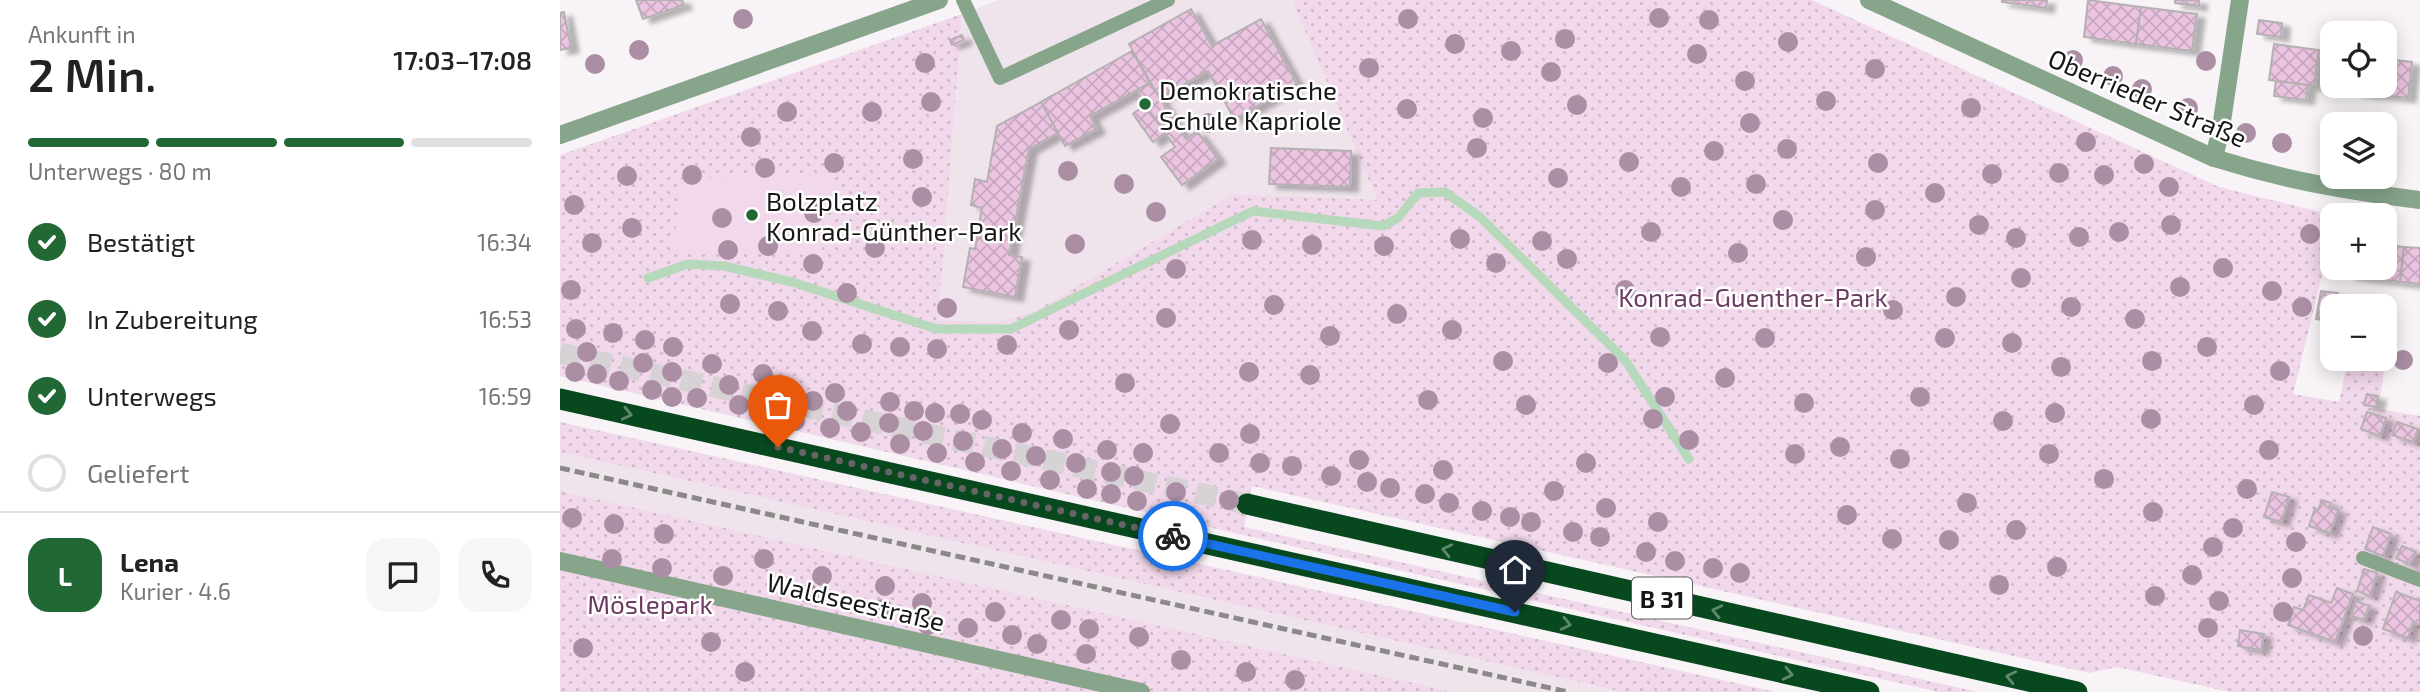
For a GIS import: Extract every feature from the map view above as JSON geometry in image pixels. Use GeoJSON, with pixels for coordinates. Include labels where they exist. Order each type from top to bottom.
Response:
{"type":"FeatureCollection","features":[{"type":"Feature","properties":{"kind":"highway","name":"B 31"},"geometry":{"type":"LineString","coordinates":[[560,399],[1869,692]]}},
{"type":"Feature","properties":{"kind":"highway","name":"B 31"},"geometry":{"type":"LineString","coordinates":[[1247,504],[2077,692]]}},
{"type":"Feature","properties":{"kind":"street"},"geometry":{"type":"LineString","coordinates":[[560,135],[939,0]]}},
{"type":"Feature","properties":{"kind":"street"},"geometry":{"type":"LineString","coordinates":[[2214,158],[2240,0]]}},
{"type":"Feature","properties":{"kind":"street","name":"Oberrieder Straße"},"geometry":{"type":"LineString","coordinates":[[1872,1],[2214,158],[2269,175],[2338,190],[2420,200]]}},
{"type":"Feature","properties":{"kind":"street","name":"Waldseestraße"},"geometry":{"type":"LineString","coordinates":[[560,561],[1141,692]]}},
{"type":"Feature","properties":{"kind":"lane"},"geometry":{"type":"LineString","coordinates":[[963,0],[1000,78],[1168,0]]}},
{"type":"Feature","properties":{"kind":"lane"},"geometry":{"type":"LineString","coordinates":[[2363,558],[2420,580]]}},
{"type":"Feature","properties":{"kind":"shaded area","name":"Demokratische Schule Kapriole"},"geometry":{"type":"Polygon","coordinates":[[[999,0],[1292,0],[1377,201],[1233,194],[1035,311],[998,322],[937,320],[962,14],[999,0]]]}},
{"type":"Feature","properties":{"kind":"shaded area"},"geometry":{"type":"Polygon","coordinates":[[[560,452],[1623,692],[1454,692],[560,491],[560,452]]]}},
{"type":"Feature","properties":{"kind":"green space","name":"Konrad-Guenther-Park"},"geometry":{"type":"Polygon","coordinates":[[[1292,0],[1812,0],[2219,187],[2320,212],[2321,280],[2293,394],[2339,402],[2345,371],[2384,371],[2378,409],[2420,416],[2420,692],[2230,692],[2117,667],[2090,673],[1252,486],[1244,527],[1978,692],[1939,692],[1243,535],[560,376],[560,155],[962,14],[938,320],[998,322],[1035,311],[1233,194],[1377,200],[1292,0]]]}},
{"type":"Feature","properties":{"kind":"green space","name":"Bolzplatz Konrad-Günther-Park"},"geometry":{"type":"Polygon","coordinates":[[[833,173],[821,255],[673,251],[682,179],[833,173]]]}},
{"type":"Feature","properties":{"kind":"green space"},"geometry":{"type":"Polygon","coordinates":[[[560,422],[1776,692],[1623,692],[560,452],[560,422]]]}},
{"type":"Feature","properties":{"kind":"green space","name":"Möslepark"},"geometry":{"type":"Polygon","coordinates":[[[560,491],[1454,692],[560,692],[560,491]]]}},
{"type":"Feature","properties":{"kind":"building"},"geometry":{"type":"Polygon","coordinates":[[[636,0],[682,0],[684,5],[643,19],[636,0]]]}},
{"type":"Feature","properties":{"kind":"building"},"geometry":{"type":"Polygon","coordinates":[[[2002,0],[2047,0],[2046,8],[2002,0]]]}},
{"type":"Feature","properties":{"kind":"building"},"geometry":{"type":"Polygon","coordinates":[[[2088,0],[2141,7],[2136,44],[2084,37],[2088,0]]]}},
{"type":"Feature","properties":{"kind":"building"},"geometry":{"type":"Polygon","coordinates":[[[2175,0],[2199,0],[2199,6],[2175,3],[2175,0]]]}},
{"type":"Feature","properties":{"kind":"building"},"geometry":{"type":"Polygon","coordinates":[[[2141,7],[2197,14],[2192,51],[2136,44],[2141,7]]]}},
{"type":"Feature","properties":{"kind":"building"},"geometry":{"type":"Polygon","coordinates":[[[1191,9],[1212,46],[1261,19],[1297,84],[1234,119],[1208,71],[1159,98],[1129,44],[1191,9]]]}},
{"type":"Feature","properties":{"kind":"building"},"geometry":{"type":"Polygon","coordinates":[[[564,12],[571,48],[560,50],[560,13],[564,12]]]}},
{"type":"Feature","properties":{"kind":"building"},"geometry":{"type":"Polygon","coordinates":[[[2259,20],[2282,23],[2281,37],[2257,34],[2259,20]]]}},
{"type":"Feature","properties":{"kind":"building"},"geometry":{"type":"Polygon","coordinates":[[[962,35],[964,40],[952,45],[950,40],[962,35]]]}},
{"type":"Feature","properties":{"kind":"building"},"geometry":{"type":"Polygon","coordinates":[[[2274,44],[2319,50],[2314,86],[2269,80],[2274,44]]]}},
{"type":"Feature","properties":{"kind":"building"},"geometry":{"type":"Polygon","coordinates":[[[1132,51],[1150,83],[1090,116],[1097,129],[1065,146],[1041,102],[1132,51]]]}},
{"type":"Feature","properties":{"kind":"building"},"geometry":{"type":"Polygon","coordinates":[[[2397,60],[2412,62],[2408,98],[2397,97],[2397,60]]]}},
{"type":"Feature","properties":{"kind":"building"},"geometry":{"type":"Polygon","coordinates":[[[2276,81],[2308,85],[2306,100],[2274,96],[2276,81]]]}},
{"type":"Feature","properties":{"kind":"building"},"geometry":{"type":"Polygon","coordinates":[[[1150,83],[1186,139],[1197,131],[1218,159],[1182,185],[1161,157],[1175,147],[1137,90],[1150,83]]]}},
{"type":"Feature","properties":{"kind":"building"},"geometry":{"type":"Polygon","coordinates":[[[1041,102],[1058,133],[1029,149],[1009,255],[1022,257],[1015,297],[963,287],[970,248],[975,249],[982,208],[971,205],[975,179],[987,182],[997,126],[1041,102]]]}},
{"type":"Feature","properties":{"kind":"building"},"geometry":{"type":"Polygon","coordinates":[[[1145,105],[1165,133],[1153,142],[1133,114],[1145,105]]]}},
{"type":"Feature","properties":{"kind":"building"},"geometry":{"type":"Polygon","coordinates":[[[1271,148],[1351,151],[1350,187],[1269,184],[1271,148]]]}},
{"type":"Feature","properties":{"kind":"building"},"geometry":{"type":"Polygon","coordinates":[[[2397,246],[2404,247],[2400,282],[2385,280],[2397,280],[2397,246]]]}},
{"type":"Feature","properties":{"kind":"building"},"geometry":{"type":"Polygon","coordinates":[[[2404,247],[2420,248],[2420,284],[2400,282],[2404,247]]]}},
{"type":"Feature","properties":{"kind":"building"},"geometry":{"type":"Polygon","coordinates":[[[2321,291],[2338,293],[2338,294],[2320,294],[2321,291]]]}},
{"type":"Feature","properties":{"kind":"building"},"geometry":{"type":"Polygon","coordinates":[[[2320,297],[2320,320],[2316,319],[2320,297]]]}},
{"type":"Feature","properties":{"kind":"building"},"geometry":{"type":"Polygon","coordinates":[[[2367,394],[2378,396],[2376,407],[2364,405],[2367,394]]]}},
{"type":"Feature","properties":{"kind":"building"},"geometry":{"type":"Polygon","coordinates":[[[2367,412],[2386,418],[2380,436],[2361,429],[2367,412]]]}},
{"type":"Feature","properties":{"kind":"building"},"geometry":{"type":"Polygon","coordinates":[[[2397,422],[2418,429],[2413,442],[2392,435],[2397,422]]]}},
{"type":"Feature","properties":{"kind":"building"},"geometry":{"type":"Polygon","coordinates":[[[2272,492],[2289,497],[2281,522],[2264,517],[2272,492]]]}},
{"type":"Feature","properties":{"kind":"building"},"geometry":{"type":"Polygon","coordinates":[[[2322,500],[2331,503],[2329,507],[2338,510],[2330,533],[2309,526],[2315,508],[2318,510],[2322,500]]]}},
{"type":"Feature","properties":{"kind":"building"},"geometry":{"type":"Polygon","coordinates":[[[2373,527],[2391,534],[2383,556],[2365,549],[2373,527]]]}},
{"type":"Feature","properties":{"kind":"building"},"geometry":{"type":"Polygon","coordinates":[[[2402,546],[2416,552],[2410,565],[2396,558],[2402,546]]]}},
{"type":"Feature","properties":{"kind":"building"},"geometry":{"type":"Polygon","coordinates":[[[2364,569],[2377,573],[2370,596],[2357,591],[2364,569]]]}},
{"type":"Feature","properties":{"kind":"building"},"geometry":{"type":"Polygon","coordinates":[[[2337,588],[2353,594],[2335,642],[2288,625],[2294,607],[2303,610],[2309,595],[2331,603],[2337,588]]]}},
{"type":"Feature","properties":{"kind":"building"},"geometry":{"type":"Polygon","coordinates":[[[2396,592],[2420,601],[2420,625],[2413,622],[2408,638],[2383,629],[2396,592]]]}},
{"type":"Feature","properties":{"kind":"building"},"geometry":{"type":"Polygon","coordinates":[[[2356,601],[2369,606],[2364,620],[2351,616],[2356,601]]]}},
{"type":"Feature","properties":{"kind":"building"},"geometry":{"type":"Polygon","coordinates":[[[2240,630],[2264,634],[2261,650],[2238,646],[2240,630]]]}},
{"type":"Feature","properties":{"kind":"waterway"},"geometry":{"type":"LineString","coordinates":[[648,278],[688,264],[724,266],[792,282],[937,329],[1011,329],[1253,211],[1383,226],[1398,218],[1418,193],[1445,192],[1480,217],[1625,360],[1689,459]]}},
{"type":"Feature","properties":{"kind":"tunnel"},"geometry":{"type":"LineString","coordinates":[[560,353],[1247,504]]}},
{"type":"Feature","properties":{"kind":"railway"},"geometry":{"type":"LineString","coordinates":[[560,468],[1568,692]]}},
{"type":"Feature","properties":{"kind":"way so far"},"geometry":{"type":"LineString","coordinates":[[778,447],[1173,536]]}},
{"type":"Feature","properties":{"kind":"place","name":"Demokratische Schule Kapriole"},"geometry":{"type":"Point","coordinates":[1145,104]}},
{"type":"Feature","properties":{"kind":"place","name":"Bolzplatz Konrad-Günther-Park"},"geometry":{"type":"Point","coordinates":[752,215]}},
{"type":"Feature","properties":{"kind":"route"},"geometry":{"type":"LineString","coordinates":[[1173,536],[1515,612]]}}]}
